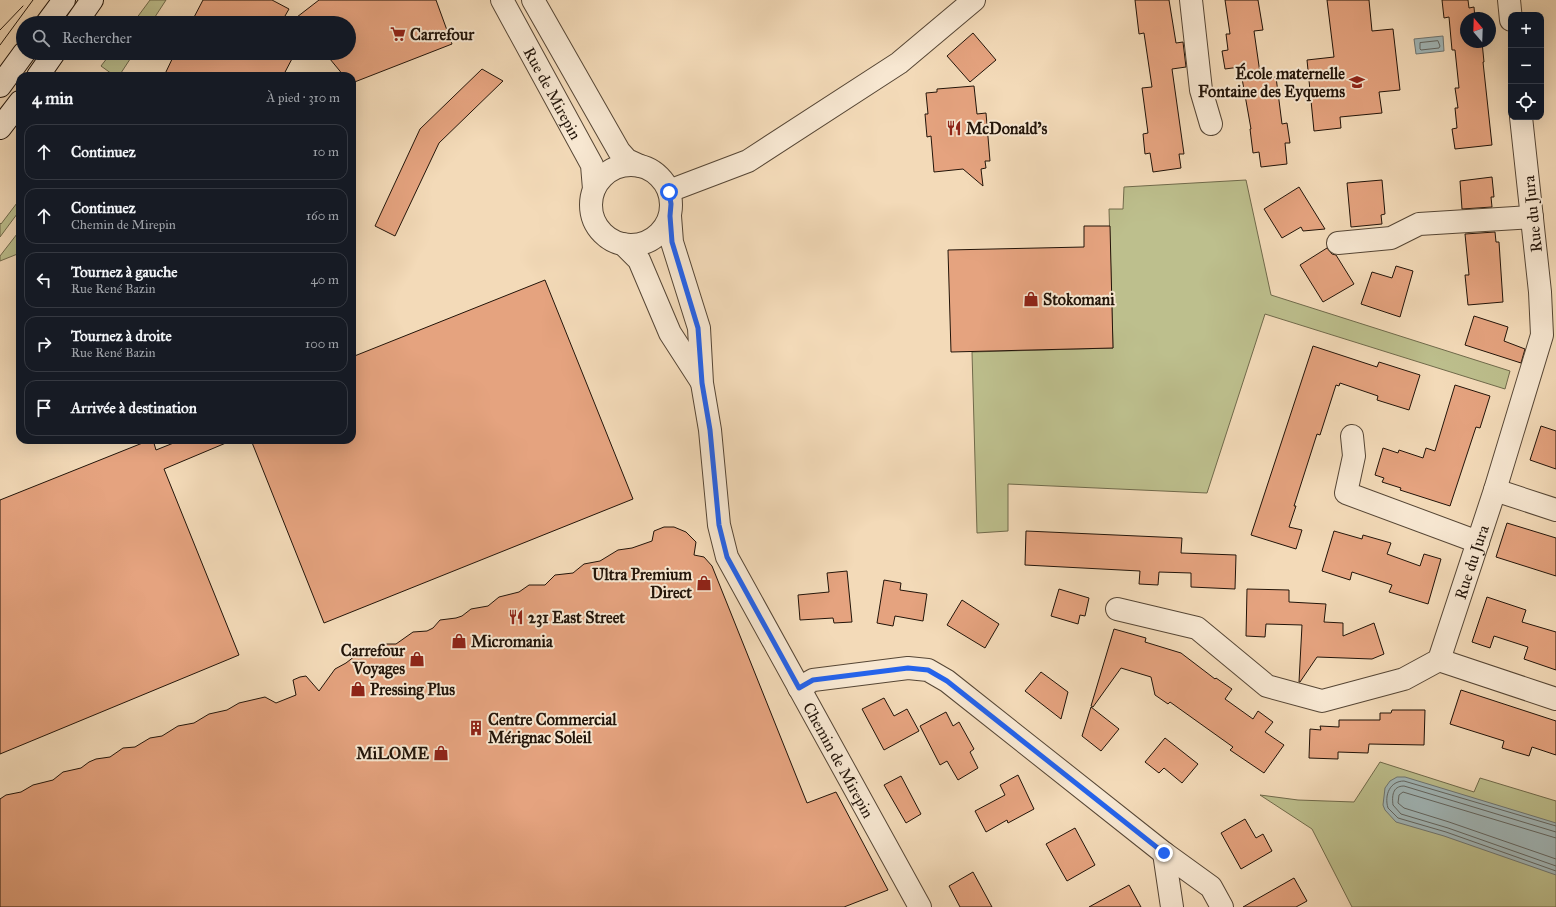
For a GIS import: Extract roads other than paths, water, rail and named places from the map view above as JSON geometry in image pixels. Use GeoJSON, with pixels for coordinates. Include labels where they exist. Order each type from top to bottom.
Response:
{"type":"FeatureCollection","features":[{"type":"Feature","properties":{"kind":"street"},"geometry":{"type":"LineString","coordinates":[[52,16],[64,0]]}},
{"type":"Feature","properties":{"kind":"street"},"geometry":{"type":"LineString","coordinates":[[81,16],[92,0]]}},
{"type":"Feature","properties":{"kind":"street","name":"Rue de Mirepin"},"geometry":{"type":"LineString","coordinates":[[502,0],[592,164],[594,189]]}},
{"type":"Feature","properties":{"kind":"street","name":"Rue de Mirepin"},"geometry":{"type":"LineString","coordinates":[[533,0],[619,151],[627,160],[640,166]]}},
{"type":"Feature","properties":{"kind":"street"},"geometry":{"type":"LineString","coordinates":[[669,192],[748,161],[899,63],[974,0]]}},
{"type":"Feature","properties":{"kind":"street"},"geometry":{"type":"LineString","coordinates":[[1191,0],[1201,90],[1211,124]]}},
{"type":"Feature","properties":{"kind":"street"},"geometry":{"type":"LineString","coordinates":[[1509,0],[1510,12]]}},
{"type":"Feature","properties":{"kind":"street"},"geometry":{"type":"LineString","coordinates":[[0,86],[19,60]]}},
{"type":"Feature","properties":{"kind":"street"},"geometry":{"type":"LineString","coordinates":[[41,72],[49,60]]}},
{"type":"Feature","properties":{"kind":"street"},"geometry":{"type":"LineString","coordinates":[[0,128],[16,107]]}},
{"type":"Feature","properties":{"kind":"street","name":"Rue du Jura"},"geometry":{"type":"LineString","coordinates":[[1439,660],[1495,490],[1542,335],[1548,294],[1532,217],[1522,120]]}},
{"type":"Feature","properties":{"kind":"street"},"geometry":{"type":"LineString","coordinates":[[626,165],[640,166],[653,171],[663,180],[669,192],[671,204],[670,216],[665,227],[647,242],[635,245],[623,244],[609,238],[601,231],[595,222],[591,211],[591,200],[594,189],[602,177],[613,169],[626,165]]}},
{"type":"Feature","properties":{"kind":"street","name":"Chemin de Mirepin"},"geometry":{"type":"LineString","coordinates":[[670,216],[672,242],[698,328],[702,383],[710,430],[719,525],[727,557],[920,907]]}},
{"type":"Feature","properties":{"kind":"street"},"geometry":{"type":"LineString","coordinates":[[1338,243],[1391,238],[1419,224],[1532,217]]}},
{"type":"Feature","properties":{"kind":"street","name":"Chemin de Mirepin"},"geometry":{"type":"LineString","coordinates":[[623,244],[639,260],[670,334],[702,383]]}},
{"type":"Feature","properties":{"kind":"street"},"geometry":{"type":"LineString","coordinates":[[1352,436],[1354,456],[1346,493],[1478,542]]}},
{"type":"Feature","properties":{"kind":"street"},"geometry":{"type":"LineString","coordinates":[[1495,490],[1556,510]]}},
{"type":"Feature","properties":{"kind":"street"},"geometry":{"type":"LineString","coordinates":[[1117,609],[1197,628],[1267,686],[1322,701],[1404,679],[1439,660],[1556,699]]}},
{"type":"Feature","properties":{"kind":"street"},"geometry":{"type":"LineString","coordinates":[[799,688],[813,680],[908,668],[928,670],[947,681],[1164,853],[1211,887],[1222,907]]}},
{"type":"Feature","properties":{"kind":"street"},"geometry":{"type":"LineString","coordinates":[[1164,853],[1172,907]]}},
{"type":"Feature","properties":{"kind":"water"},"geometry":{"type":"Polygon","coordinates":[[[1443,36],[1444,51],[1416,54],[1414,39],[1443,36]]]}},
{"type":"Feature","properties":{"kind":"water"},"geometry":{"type":"Polygon","coordinates":[[[1397,777],[1405,777],[1556,823],[1556,875],[1444,836],[1396,822],[1385,810],[1383,805],[1385,788],[1390,781],[1397,777]]]}},
{"type":"Feature","properties":{"kind":"tram line"},"geometry":{"type":"LineString","coordinates":[[21,16],[33,0]]}},
{"type":"Feature","properties":{"kind":"tram line"},"geometry":{"type":"LineString","coordinates":[[0,30],[23,6]]}},
{"type":"Feature","properties":{"kind":"tram line"},"geometry":{"type":"LineString","coordinates":[[0,45],[16,23]]}},
{"type":"Feature","properties":{"kind":"place","name":"Carrefour"},"geometry":{"type":"Point","coordinates":[398,34]}},
{"type":"Feature","properties":{"kind":"place","name":"École maternelle Fontaine des Eyquems"},"geometry":{"type":"Point","coordinates":[1357,82]}},
{"type":"Feature","properties":{"kind":"place","name":"McDonald's"},"geometry":{"type":"Point","coordinates":[954,128]}},
{"type":"Feature","properties":{"kind":"place","name":"Stokomani"},"geometry":{"type":"Point","coordinates":[1031,299]}},
{"type":"Feature","properties":{"kind":"place","name":"Ultra Premium Direct"},"geometry":{"type":"Point","coordinates":[704,583]}},
{"type":"Feature","properties":{"kind":"place","name":"231 East Street"},"geometry":{"type":"Point","coordinates":[516,617]}},
{"type":"Feature","properties":{"kind":"place","name":"Micromania"},"geometry":{"type":"Point","coordinates":[459,641]}},
{"type":"Feature","properties":{"kind":"place","name":"Carrefour Voyages"},"geometry":{"type":"Point","coordinates":[417,659]}},
{"type":"Feature","properties":{"kind":"place","name":"Pressing Plus"},"geometry":{"type":"Point","coordinates":[358,689]}},
{"type":"Feature","properties":{"kind":"place","name":"Centre Commercial Mérignac Soleil"},"geometry":{"type":"Point","coordinates":[476,728]}},
{"type":"Feature","properties":{"kind":"place","name":"MiLOME"},"geometry":{"type":"Point","coordinates":[441,753]}}]}
